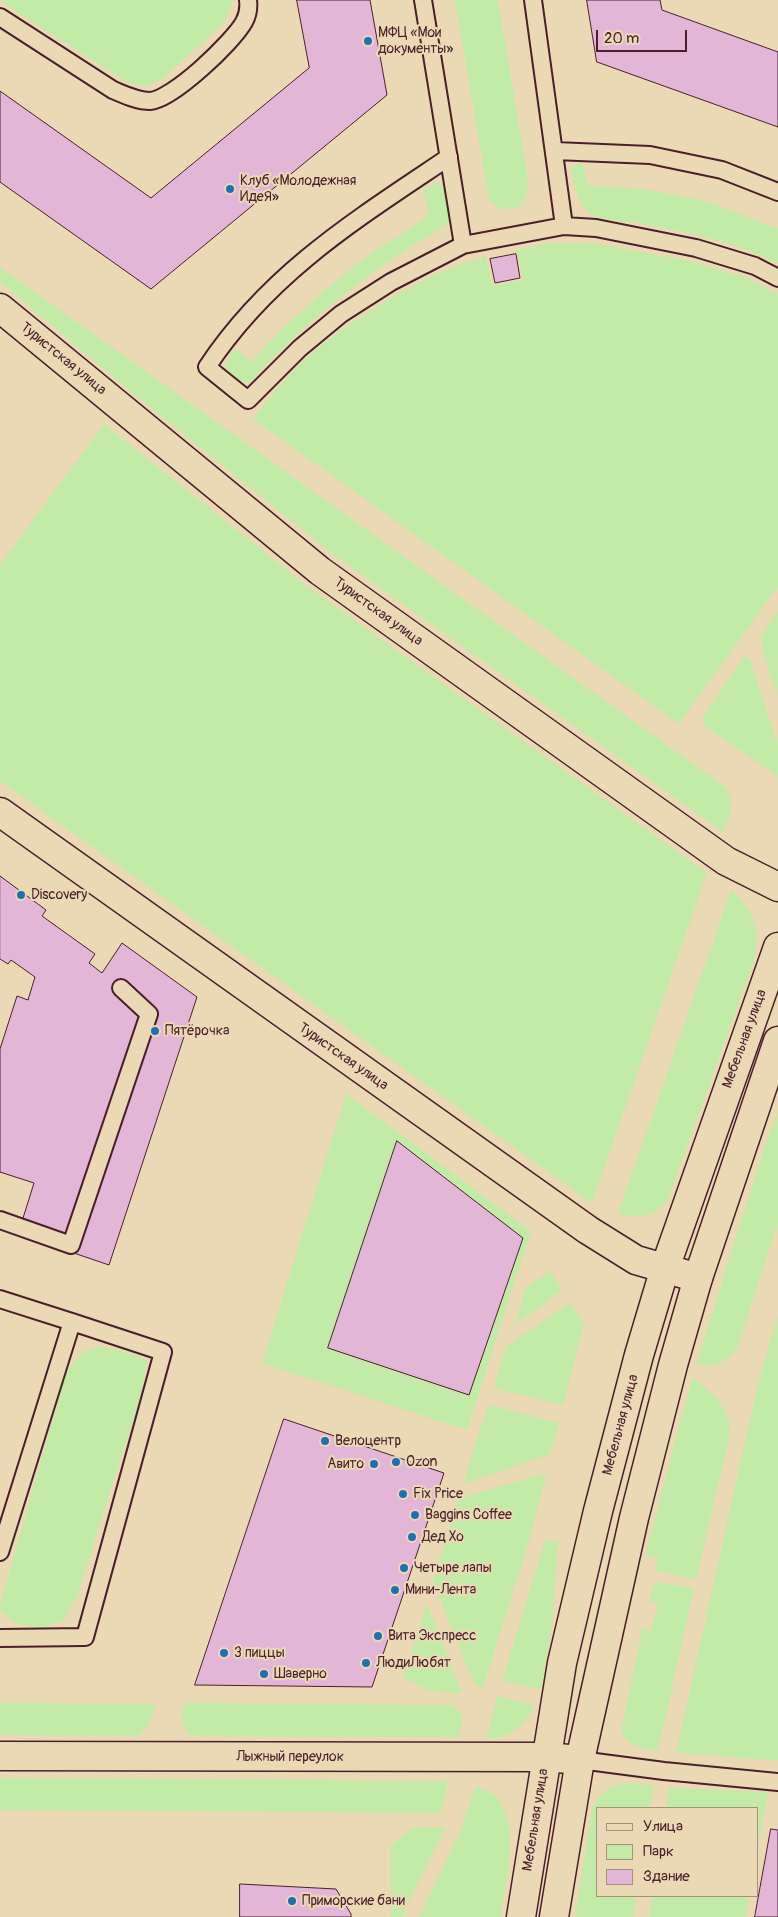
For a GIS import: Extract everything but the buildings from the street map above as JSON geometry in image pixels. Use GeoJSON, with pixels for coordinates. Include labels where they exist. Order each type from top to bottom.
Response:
{"type":"FeatureCollection","features":[{"type":"Feature","properties":{"kind":"street","name":"Туристская улица"},"geometry":{"type":"LineString","coordinates":[[0,308],[320,571],[726,860],[778,887]]}},
{"type":"Feature","properties":{"kind":"street","name":"Туристская улица"},"geometry":{"type":"LineString","coordinates":[[0,812],[588,1230],[636,1260],[698,1278]]}},
{"type":"Feature","properties":{"kind":"street","name":"Мебельная улица"},"geometry":{"type":"LineString","coordinates":[[521,1917],[562,1663],[598,1511],[639,1355],[665,1268],[778,947]]}},
{"type":"Feature","properties":{"kind":"street"},"geometry":{"type":"LineString","coordinates":[[554,1917],[580,1760],[634,1518],[673,1365],[698,1278],[778,1041]]}},
{"type":"Feature","properties":{"kind":"street","name":"Лыжный переулок"},"geometry":{"type":"LineString","coordinates":[[0,1756],[546,1757],[580,1760]]}},
{"type":"Feature","properties":{"kind":"lane"},"geometry":{"type":"LineString","coordinates":[[0,17],[114,90],[128,97],[151,101],[165,97],[179,88],[230,40],[245,22],[249,9],[248,0]]}},
{"type":"Feature","properties":{"kind":"lane"},"geometry":{"type":"LineString","coordinates":[[423,0],[463,245]]}},
{"type":"Feature","properties":{"kind":"lane"},"geometry":{"type":"LineString","coordinates":[[533,0],[564,226]]}},
{"type":"Feature","properties":{"kind":"lane"},"geometry":{"type":"LineString","coordinates":[[555,151],[650,155],[722,170],[778,192]]}},
{"type":"Feature","properties":{"kind":"lane"},"geometry":{"type":"LineString","coordinates":[[449,157],[338,233],[292,269],[262,297],[227,337],[207,367],[248,400],[300,348],[341,314],[391,282],[463,245],[564,226],[596,228],[696,248],[755,266],[778,278]]}},
{"type":"Feature","properties":{"kind":"lane"},"geometry":{"type":"LineString","coordinates":[[0,1220],[71,1244],[149,1014],[121,988]]}},
{"type":"Feature","properties":{"kind":"lane"},"geometry":{"type":"LineString","coordinates":[[0,1299],[163,1352],[85,1637],[0,1638]]}},
{"type":"Feature","properties":{"kind":"lane"},"geometry":{"type":"LineString","coordinates":[[0,1552],[72,1322]]}},
{"type":"Feature","properties":{"kind":"lane"},"geometry":{"type":"LineString","coordinates":[[580,1760],[664,1771],[778,1782]]}},
{"type":"Feature","properties":{"kind":"green space"},"geometry":{"type":"Polygon","coordinates":[[[2,0],[233,0],[225,22],[161,80],[147,86],[130,84],[3,3],[2,0]]]}},
{"type":"Feature","properties":{"kind":"green space"},"geometry":{"type":"Polygon","coordinates":[[[455,0],[498,0],[529,186],[525,198],[518,208],[502,208],[489,200],[455,0]]]}},
{"type":"Feature","properties":{"kind":"green space"},"geometry":{"type":"Polygon","coordinates":[[[580,163],[584,166],[587,185],[643,189],[710,202],[778,229],[778,264],[762,256],[712,239],[660,227],[607,220],[594,216],[581,204],[575,187],[571,170],[574,165],[580,163]]]}},
{"type":"Feature","properties":{"kind":"green space"},"geometry":{"type":"Polygon","coordinates":[[[437,182],[446,186],[451,212],[448,224],[368,276],[295,337],[250,382],[238,380],[225,368],[235,348],[251,362],[294,318],[324,291],[372,253],[429,214],[423,190],[437,182]]]}},
{"type":"Feature","properties":{"kind":"green space"},"geometry":{"type":"Polygon","coordinates":[[[593,243],[690,261],[748,278],[778,295],[778,586],[679,724],[253,419],[294,371],[324,343],[374,308],[428,278],[486,256],[492,286],[523,280],[517,250],[546,244],[593,243]]]}},
{"type":"Feature","properties":{"kind":"green space"},"geometry":{"type":"Polygon","coordinates":[[[0,267],[724,786],[730,798],[731,809],[723,832],[334,555],[136,396],[0,282],[0,267]]]}},
{"type":"Feature","properties":{"kind":"green space"},"geometry":{"type":"Polygon","coordinates":[[[104,424],[308,587],[707,873],[592,1203],[0,781],[0,565],[104,424]]]}},
{"type":"Feature","properties":{"kind":"green space"},"geometry":{"type":"Polygon","coordinates":[[[778,610],[778,698],[762,649],[761,637],[778,610]]]}},
{"type":"Feature","properties":{"kind":"green space"},"geometry":{"type":"Polygon","coordinates":[[[747,657],[750,659],[778,746],[778,777],[705,726],[703,720],[704,715],[743,659],[747,657]]]}},
{"type":"Feature","properties":{"kind":"green space"},"geometry":{"type":"Polygon","coordinates":[[[731,890],[746,905],[754,919],[756,927],[755,958],[668,1200],[651,1214],[633,1216],[618,1214],[731,890]]]}},
{"type":"Feature","properties":{"kind":"green space"},"geometry":{"type":"Polygon","coordinates":[[[346,1094],[531,1231],[467,1430],[262,1363],[346,1094]]]}},
{"type":"Feature","properties":{"kind":"green space"},"geometry":{"type":"Polygon","coordinates":[[[778,1110],[778,1222],[738,1347],[720,1363],[696,1365],[765,1145],[778,1110]]]}},
{"type":"Feature","properties":{"kind":"green space"},"geometry":{"type":"Polygon","coordinates":[[[550,1271],[562,1290],[515,1325],[526,1287],[550,1271]]]}},
{"type":"Feature","properties":{"kind":"green space"},"geometry":{"type":"Polygon","coordinates":[[[570,1303],[584,1323],[563,1405],[494,1388],[506,1347],[570,1303]]]}},
{"type":"Feature","properties":{"kind":"green space"},"geometry":{"type":"Polygon","coordinates":[[[778,1315],[778,1761],[676,1752],[758,1383],[778,1315]]]}},
{"type":"Feature","properties":{"kind":"green space"},"geometry":{"type":"Polygon","coordinates":[[[99,1346],[124,1351],[147,1360],[141,1395],[77,1596],[64,1620],[43,1628],[15,1624],[0,1610],[0,1605],[67,1370],[83,1353],[99,1346]]]}},
{"type":"Feature","properties":{"kind":"green space"},"geometry":{"type":"Polygon","coordinates":[[[692,1378],[709,1391],[718,1401],[726,1412],[729,1421],[729,1439],[696,1579],[656,1571],[658,1558],[645,1555],[692,1378]]]}},
{"type":"Feature","properties":{"kind":"green space"},"geometry":{"type":"Polygon","coordinates":[[[488,1405],[559,1423],[550,1454],[463,1484],[488,1405]]]}},
{"type":"Feature","properties":{"kind":"green space"},"geometry":{"type":"Polygon","coordinates":[[[546,1473],[531,1534],[483,1688],[475,1686],[433,1582],[458,1499],[546,1473]]]}},
{"type":"Feature","properties":{"kind":"green space"},"geometry":{"type":"Polygon","coordinates":[[[545,1540],[558,1541],[552,1626],[541,1689],[502,1681],[545,1540]]]}},
{"type":"Feature","properties":{"kind":"green space"},"geometry":{"type":"Polygon","coordinates":[[[654,1582],[694,1588],[658,1751],[633,1744],[621,1733],[642,1629],[651,1630],[658,1604],[649,1602],[654,1582]]]}},
{"type":"Feature","properties":{"kind":"green space"},"geometry":{"type":"Polygon","coordinates":[[[427,1604],[462,1693],[428,1691],[403,1677],[427,1604]]]}},
{"type":"Feature","properties":{"kind":"green space"},"geometry":{"type":"Polygon","coordinates":[[[497,1696],[536,1706],[516,1730],[504,1736],[486,1740],[497,1696]]]}},
{"type":"Feature","properties":{"kind":"green space"},"geometry":{"type":"Polygon","coordinates":[[[0,1703],[156,1704],[150,1723],[138,1736],[0,1735],[0,1703]]]}},
{"type":"Feature","properties":{"kind":"green space"},"geometry":{"type":"Polygon","coordinates":[[[184,1703],[453,1705],[463,1716],[459,1737],[191,1736],[182,1721],[184,1703]]]}},
{"type":"Feature","properties":{"kind":"green space"},"geometry":{"type":"Polygon","coordinates":[[[0,1778],[448,1781],[441,1813],[0,1810],[0,1778]]]}},
{"type":"Feature","properties":{"kind":"green space"},"geometry":{"type":"Polygon","coordinates":[[[630,1783],[654,1786],[650,1807],[596,1807],[596,1897],[636,1897],[633,1917],[575,1917],[592,1809],[603,1793],[617,1785],[630,1783]]]}},
{"type":"Feature","properties":{"kind":"green space"},"geometry":{"type":"Polygon","coordinates":[[[476,1786],[490,1792],[500,1802],[507,1816],[510,1850],[501,1917],[419,1917],[462,1828],[476,1786]]]}},
{"type":"Feature","properties":{"kind":"green space"},"geometry":{"type":"Polygon","coordinates":[[[669,1788],[768,1792],[758,1847],[758,1807],[666,1807],[669,1788]]]}},
{"type":"Feature","properties":{"kind":"green space"},"geometry":{"type":"Polygon","coordinates":[[[413,1827],[445,1828],[401,1917],[391,1917],[391,1846],[413,1827]]]}},
{"type":"Feature","properties":{"kind":"green space"},"geometry":{"type":"Polygon","coordinates":[[[652,1897],[749,1897],[745,1917],[649,1917],[652,1897]]]}},
{"type":"Feature","properties":{"kind":"place","name":"МФЦ «Мои документы»"},"geometry":{"type":"Point","coordinates":[368,41]}},
{"type":"Feature","properties":{"kind":"place","name":"Клуб «Молодежная ИдеЯ»"},"geometry":{"type":"Point","coordinates":[230,189]}},
{"type":"Feature","properties":{"kind":"place","name":"Discovery"},"geometry":{"type":"Point","coordinates":[21,895]}},
{"type":"Feature","properties":{"kind":"place","name":"Пятёрочка"},"geometry":{"type":"Point","coordinates":[155,1031]}},
{"type":"Feature","properties":{"kind":"place","name":"Велоцентр"},"geometry":{"type":"Point","coordinates":[325,1441]}},
{"type":"Feature","properties":{"kind":"place","name":"Ozon"},"geometry":{"type":"Point","coordinates":[396,1462]}},
{"type":"Feature","properties":{"kind":"place","name":"Авито"},"geometry":{"type":"Point","coordinates":[374,1464]}},
{"type":"Feature","properties":{"kind":"place","name":"Fix Price"},"geometry":{"type":"Point","coordinates":[403,1494]}},
{"type":"Feature","properties":{"kind":"place","name":"Baggins Coffee"},"geometry":{"type":"Point","coordinates":[415,1515]}},
{"type":"Feature","properties":{"kind":"place","name":"Дед Хо"},"geometry":{"type":"Point","coordinates":[412,1537]}},
{"type":"Feature","properties":{"kind":"place","name":"Четыре лапы"},"geometry":{"type":"Point","coordinates":[404,1568]}},
{"type":"Feature","properties":{"kind":"place","name":"Мини-Лента"},"geometry":{"type":"Point","coordinates":[395,1590]}},
{"type":"Feature","properties":{"kind":"place","name":"Вита Экспресс"},"geometry":{"type":"Point","coordinates":[378,1636]}},
{"type":"Feature","properties":{"kind":"place","name":"3 пиццы"},"geometry":{"type":"Point","coordinates":[224,1653]}},
{"type":"Feature","properties":{"kind":"place","name":"ЛюдиЛюбят"},"geometry":{"type":"Point","coordinates":[366,1663]}},
{"type":"Feature","properties":{"kind":"place","name":"Шаверно"},"geometry":{"type":"Point","coordinates":[264,1674]}},
{"type":"Feature","properties":{"kind":"place","name":"Приморские бани"},"geometry":{"type":"Point","coordinates":[292,1901]}}]}
